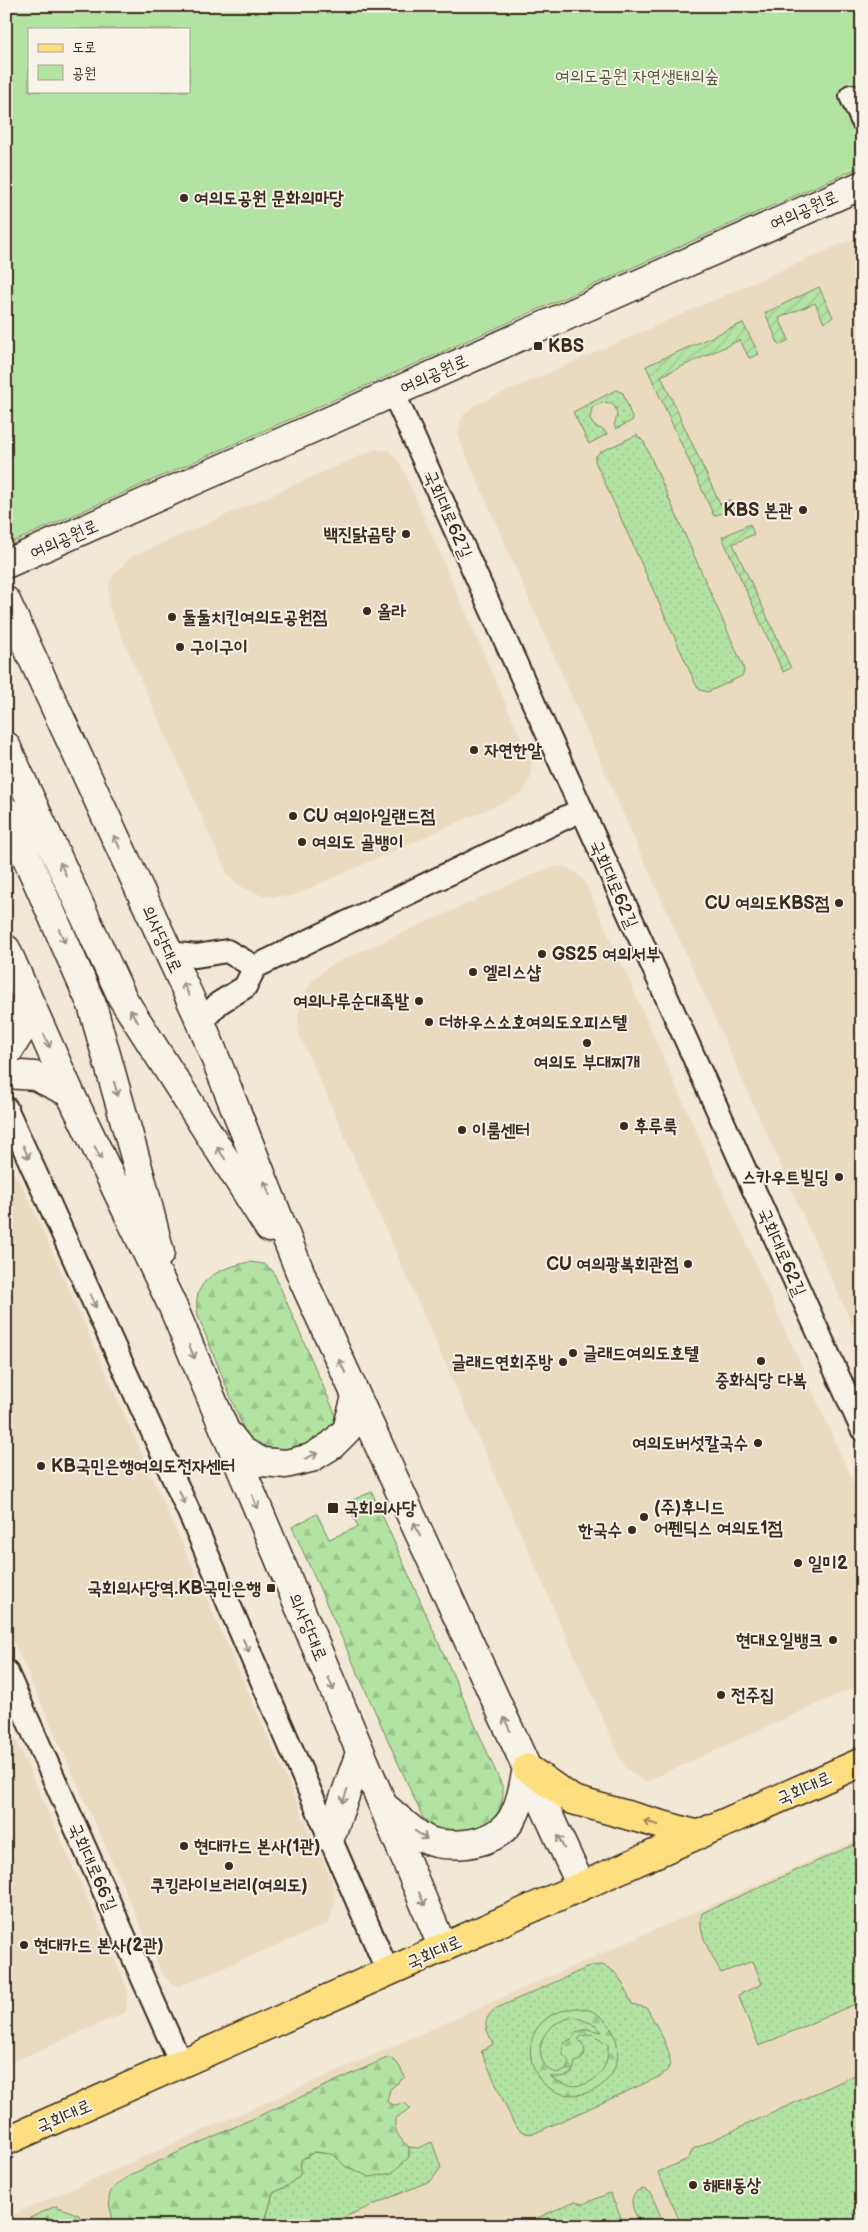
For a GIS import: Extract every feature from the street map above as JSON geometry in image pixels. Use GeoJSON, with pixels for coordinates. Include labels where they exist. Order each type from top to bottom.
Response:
{"type":"FeatureCollection","features":[{"type":"Feature","properties":{"kind":"main road","name":"여의공원로"},"geometry":{"type":"LineString","coordinates":[[6,564],[862,185]]}},
{"type":"Feature","properties":{"kind":"main road","name":"의사당대로"},"geometry":{"type":"LineString","coordinates":[[6,601],[201,1022],[304,1282],[581,1886]]}},
{"type":"Feature","properties":{"kind":"main road"},"geometry":{"type":"LineString","coordinates":[[6,646],[9,654],[58,713]]}},
{"type":"Feature","properties":{"kind":"main road","name":"의사당대로"},"geometry":{"type":"LineString","coordinates":[[6,746],[123,999],[304,1282]]}},
{"type":"Feature","properties":{"kind":"main road","name":"의사당대로"},"geometry":{"type":"LineString","coordinates":[[6,811],[92,1005],[142,1182],[173,1307]]}},
{"type":"Feature","properties":{"kind":"main road","name":"의사당대로"},"geometry":{"type":"LineString","coordinates":[[6,949],[70,1093],[173,1307],[442,1948]]}},
{"type":"Feature","properties":{"kind":"main road"},"geometry":{"type":"LineString","coordinates":[[6,1055],[23,1028],[26,994]]}},
{"type":"Feature","properties":{"kind":"main road"},"geometry":{"type":"LineString","coordinates":[[6,1074],[35,1076],[70,1093]]}},
{"type":"Feature","properties":{"kind":"main road"},"geometry":{"type":"LineString","coordinates":[[224,1429],[242,1451],[262,1462],[286,1464],[311,1458],[332,1445],[347,1430],[356,1397]]}},
{"type":"Feature","properties":{"kind":"main road"},"geometry":{"type":"LineString","coordinates":[[330,1838],[360,1753]]}},
{"type":"Feature","properties":{"kind":"main road","name":"국회대로"},"geometry":{"type":"LineString","coordinates":[[6,2141],[862,1762]]}},
{"type":"Feature","properties":{"kind":"main road"},"geometry":{"type":"LineString","coordinates":[[382,1805],[426,1840],[452,1845],[484,1841],[500,1834],[515,1814],[522,1795],[527,1768],[573,1800],[698,1835]]}},
{"type":"Feature","properties":{"kind":"street"},"geometry":{"type":"LineString","coordinates":[[851,96],[862,120]]}},
{"type":"Feature","properties":{"kind":"street","name":"국회대로62길"},"geometry":{"type":"LineString","coordinates":[[393,392],[581,810],[854,1393],[862,1429]]}},
{"type":"Feature","properties":{"kind":"street"},"geometry":{"type":"LineString","coordinates":[[201,1022],[219,1003],[245,987],[260,964],[581,810]]}},
{"type":"Feature","properties":{"kind":"street"},"geometry":{"type":"LineString","coordinates":[[168,953],[196,956],[227,951],[260,964]]}},
{"type":"Feature","properties":{"kind":"street"},"geometry":{"type":"LineString","coordinates":[[6,1108],[192,1519],[388,1972]]}},
{"type":"Feature","properties":{"kind":"street","name":"국회대로66길"},"geometry":{"type":"LineString","coordinates":[[6,1671],[180,2064]]}},
{"type":"Feature","properties":{"kind":"shaded area"},"geometry":{"type":"Polygon","coordinates":[[[862,235],[862,1339],[854,1329],[632,834],[458,437],[461,418],[473,406],[862,235]]]}},
{"type":"Feature","properties":{"kind":"shaded area"},"geometry":{"type":"Polygon","coordinates":[[[375,449],[389,451],[400,463],[531,761],[531,777],[523,792],[513,798],[292,896],[272,897],[260,895],[242,887],[228,876],[108,606],[109,584],[115,573],[131,557],[375,449]]]}},
{"type":"Feature","properties":{"kind":"shaded area"},"geometry":{"type":"Polygon","coordinates":[[[564,866],[584,880],[862,1502],[862,1684],[645,1782],[627,1769],[621,1760],[300,1036],[298,1016],[304,995],[313,980],[331,965],[543,870],[564,866]]]}},
{"type":"Feature","properties":{"kind":"shaded area"},"geometry":{"type":"Polygon","coordinates":[[[6,1164],[21,1183],[332,1881],[335,1900],[330,1923],[178,1987],[171,1983],[162,1973],[6,1625],[6,1164]]]}},
{"type":"Feature","properties":{"kind":"shaded area"},"geometry":{"type":"Polygon","coordinates":[[[6,1718],[128,1989],[126,2012],[6,2065],[6,1718]]]}},
{"type":"Feature","properties":{"kind":"shaded area"},"geometry":{"type":"Polygon","coordinates":[[[862,1838],[862,2226],[6,2226],[6,2218],[862,1838]]]}},
{"type":"Feature","properties":{"kind":"green space","name":"여의도공원 자연생태의숲"},"geometry":{"type":"Polygon","coordinates":[[[6,6],[862,6],[862,166],[6,545],[6,6]]]}},
{"type":"Feature","properties":{"kind":"green space"},"geometry":{"type":"Polygon","coordinates":[[[819,287],[833,317],[824,323],[815,303],[779,318],[789,340],[779,345],[765,313],[819,287]]]}},
{"type":"Feature","properties":{"kind":"green space"},"geometry":{"type":"Polygon","coordinates":[[[743,323],[759,354],[749,358],[740,340],[661,376],[720,504],[730,500],[734,508],[714,516],[646,366],[743,323]]]}},
{"type":"Feature","properties":{"kind":"green space"},"geometry":{"type":"Polygon","coordinates":[[[616,390],[623,393],[633,420],[616,429],[614,425],[617,412],[615,408],[612,404],[608,403],[598,404],[592,408],[590,419],[594,426],[604,430],[607,434],[589,444],[573,412],[616,390]]]}},
{"type":"Feature","properties":{"kind":"green space"},"geometry":{"type":"Polygon","coordinates":[[[637,435],[644,442],[743,666],[744,672],[742,676],[708,692],[700,690],[696,685],[595,461],[595,457],[600,452],[637,435]]]}},
{"type":"Feature","properties":{"kind":"green space"},"geometry":{"type":"Polygon","coordinates":[[[750,524],[754,534],[733,544],[791,668],[783,672],[722,537],[750,524]]]}},
{"type":"Feature","properties":{"kind":"green space"},"geometry":{"type":"Polygon","coordinates":[[[249,1262],[264,1264],[273,1271],[334,1411],[336,1423],[321,1442],[276,1455],[248,1440],[198,1316],[198,1293],[203,1284],[218,1272],[249,1262]]]}},
{"type":"Feature","properties":{"kind":"green space"},"geometry":{"type":"Polygon","coordinates":[[[372,1492],[503,1788],[501,1804],[497,1815],[490,1823],[475,1830],[460,1832],[440,1830],[423,1818],[292,1527],[317,1514],[329,1539],[358,1527],[347,1502],[372,1492]]]}},
{"type":"Feature","properties":{"kind":"green space"},"geometry":{"type":"Polygon","coordinates":[[[862,1841],[862,2001],[759,2046],[738,1995],[762,1984],[753,1961],[721,1973],[703,1936],[701,1928],[702,1913],[862,1841]]]}},
{"type":"Feature","properties":{"kind":"green space"},"geometry":{"type":"Polygon","coordinates":[[[601,1965],[617,1975],[632,2004],[647,2008],[662,2035],[668,2051],[670,2057],[669,2067],[661,2076],[535,2133],[522,2132],[513,2122],[481,2051],[493,2044],[487,2029],[486,2020],[497,2008],[591,1966],[601,1965]]]}},
{"type":"Feature","properties":{"kind":"green space"},"geometry":{"type":"Polygon","coordinates":[[[577,2008],[590,2010],[601,2017],[613,2032],[618,2051],[617,2061],[614,2071],[608,2079],[596,2089],[582,2094],[562,2094],[547,2086],[536,2073],[531,2057],[532,2041],[539,2026],[554,2014],[577,2008]],[[575,2017],[558,2023],[547,2032],[541,2042],[541,2054],[544,2063],[550,2070],[558,2073],[567,2069],[569,2061],[563,2055],[563,2047],[567,2041],[572,2039],[576,2032],[586,2029],[602,2032],[596,2025],[575,2017]],[[592,2034],[578,2039],[585,2052],[582,2058],[575,2062],[570,2074],[562,2077],[550,2076],[561,2083],[582,2085],[599,2075],[608,2056],[608,2044],[592,2034]]]}},
{"type":"Feature","properties":{"kind":"green space"},"geometry":{"type":"Polygon","coordinates":[[[389,2057],[398,2064],[405,2077],[390,2089],[387,2102],[394,2105],[405,2103],[410,2108],[395,2119],[395,2128],[398,2134],[409,2147],[409,2157],[392,2173],[370,2177],[345,2166],[333,2154],[314,2152],[301,2160],[300,2175],[287,2186],[273,2193],[264,2226],[115,2226],[113,2224],[109,2203],[110,2194],[117,2184],[129,2176],[389,2057]]]}},
{"type":"Feature","properties":{"kind":"green space"},"geometry":{"type":"Polygon","coordinates":[[[862,2072],[862,2226],[682,2226],[658,2172],[688,2159],[693,2149],[862,2072]]]}},
{"type":"Feature","properties":{"kind":"green space"},"geometry":{"type":"Polygon","coordinates":[[[432,2142],[441,2167],[432,2180],[323,2226],[264,2226],[273,2193],[287,2186],[301,2160],[314,2152],[333,2154],[345,2166],[409,2157],[409,2147],[418,2148],[432,2142]]]}},
{"type":"Feature","properties":{"kind":"green space"},"geometry":{"type":"Polygon","coordinates":[[[644,2189],[651,2194],[665,2226],[641,2226],[633,2208],[632,2199],[637,2191],[644,2189]]]}},
{"type":"Feature","properties":{"kind":"green space"},"geometry":{"type":"Polygon","coordinates":[[[610,2193],[625,2226],[520,2226],[575,2201],[583,2204],[610,2193]]]}},
{"type":"Feature","properties":{"kind":"green space"},"geometry":{"type":"Polygon","coordinates":[[[56,2206],[79,2215],[82,2226],[12,2226],[56,2206]]]}},
{"type":"Feature","properties":{"kind":"place","name":"여의도공원 문화의마당"},"geometry":{"type":"Point","coordinates":[184,198]}},
{"type":"Feature","properties":{"kind":"place","name":"KBS"},"geometry":{"type":"Point","coordinates":[538,346]}},
{"type":"Feature","properties":{"kind":"place","name":"KBS 본관"},"geometry":{"type":"Point","coordinates":[803,510]}},
{"type":"Feature","properties":{"kind":"place","name":"백진닭곰탕"},"geometry":{"type":"Point","coordinates":[406,534]}},
{"type":"Feature","properties":{"kind":"place","name":"올라"},"geometry":{"type":"Point","coordinates":[367,611]}},
{"type":"Feature","properties":{"kind":"place","name":"둘둘치킨여의도공원점"},"geometry":{"type":"Point","coordinates":[172,617]}},
{"type":"Feature","properties":{"kind":"place","name":"구이구이"},"geometry":{"type":"Point","coordinates":[180,647]}},
{"type":"Feature","properties":{"kind":"place","name":"자연한알"},"geometry":{"type":"Point","coordinates":[474,750]}},
{"type":"Feature","properties":{"kind":"place","name":"CU 여의아일랜드점"},"geometry":{"type":"Point","coordinates":[293,816]}},
{"type":"Feature","properties":{"kind":"place","name":"여의도 골뱅이"},"geometry":{"type":"Point","coordinates":[302,842]}},
{"type":"Feature","properties":{"kind":"place","name":"CU 여의도KBS점"},"geometry":{"type":"Point","coordinates":[839,903]}},
{"type":"Feature","properties":{"kind":"place","name":"GS25 여의서부"},"geometry":{"type":"Point","coordinates":[542,954]}},
{"type":"Feature","properties":{"kind":"place","name":"엘리스샵"},"geometry":{"type":"Point","coordinates":[473,972]}},
{"type":"Feature","properties":{"kind":"place","name":"여의나루순대족발"},"geometry":{"type":"Point","coordinates":[419,1001]}},
{"type":"Feature","properties":{"kind":"place","name":"더하우스소호여의도오피스텔"},"geometry":{"type":"Point","coordinates":[429,1022]}},
{"type":"Feature","properties":{"kind":"place","name":"여의도 부대찌개"},"geometry":{"type":"Point","coordinates":[587,1043]}},
{"type":"Feature","properties":{"kind":"place","name":"후루룩"},"geometry":{"type":"Point","coordinates":[624,1126]}},
{"type":"Feature","properties":{"kind":"place","name":"이룸센터"},"geometry":{"type":"Point","coordinates":[462,1130]}},
{"type":"Feature","properties":{"kind":"place","name":"스카우트빌딩"},"geometry":{"type":"Point","coordinates":[839,1177]}},
{"type":"Feature","properties":{"kind":"place","name":"CU 여의광복회관점"},"geometry":{"type":"Point","coordinates":[688,1264]}},
{"type":"Feature","properties":{"kind":"place","name":"글래드여의도호텔"},"geometry":{"type":"Point","coordinates":[573,1353]}},
{"type":"Feature","properties":{"kind":"place","name":"중화식당 다복"},"geometry":{"type":"Point","coordinates":[761,1361]}},
{"type":"Feature","properties":{"kind":"place","name":"글래드연회주방"},"geometry":{"type":"Point","coordinates":[563,1362]}},
{"type":"Feature","properties":{"kind":"place","name":"여의도버섯칼국수"},"geometry":{"type":"Point","coordinates":[758,1443]}},
{"type":"Feature","properties":{"kind":"place","name":"KB국민은행여의도전자센터"},"geometry":{"type":"Point","coordinates":[41,1466]}},
{"type":"Feature","properties":{"kind":"place","name":"국회의사당"},"geometry":{"type":"Point","coordinates":[333,1508]}},
{"type":"Feature","properties":{"kind":"place","name":"(주)후니드 어펜딕스 여의도1점"},"geometry":{"type":"Point","coordinates":[644,1517]}},
{"type":"Feature","properties":{"kind":"place","name":"한국수"},"geometry":{"type":"Point","coordinates":[632,1530]}},
{"type":"Feature","properties":{"kind":"place","name":"일미2"},"geometry":{"type":"Point","coordinates":[798,1563]}},
{"type":"Feature","properties":{"kind":"place","name":"국회의사당역.KB국민은행"},"geometry":{"type":"Point","coordinates":[271,1588]}},
{"type":"Feature","properties":{"kind":"place","name":"현대오일뱅크"},"geometry":{"type":"Point","coordinates":[833,1640]}},
{"type":"Feature","properties":{"kind":"place","name":"전주집"},"geometry":{"type":"Point","coordinates":[721,1695]}},
{"type":"Feature","properties":{"kind":"place","name":"현대카드 본사(1관)"},"geometry":{"type":"Point","coordinates":[184,1846]}},
{"type":"Feature","properties":{"kind":"place","name":"쿠킹라이브러리(여의도)"},"geometry":{"type":"Point","coordinates":[229,1866]}},
{"type":"Feature","properties":{"kind":"place","name":"현대카드 본사(2관)"},"geometry":{"type":"Point","coordinates":[24,1945]}},
{"type":"Feature","properties":{"kind":"place","name":"해태동상"},"geometry":{"type":"Point","coordinates":[693,2185]}}]}
